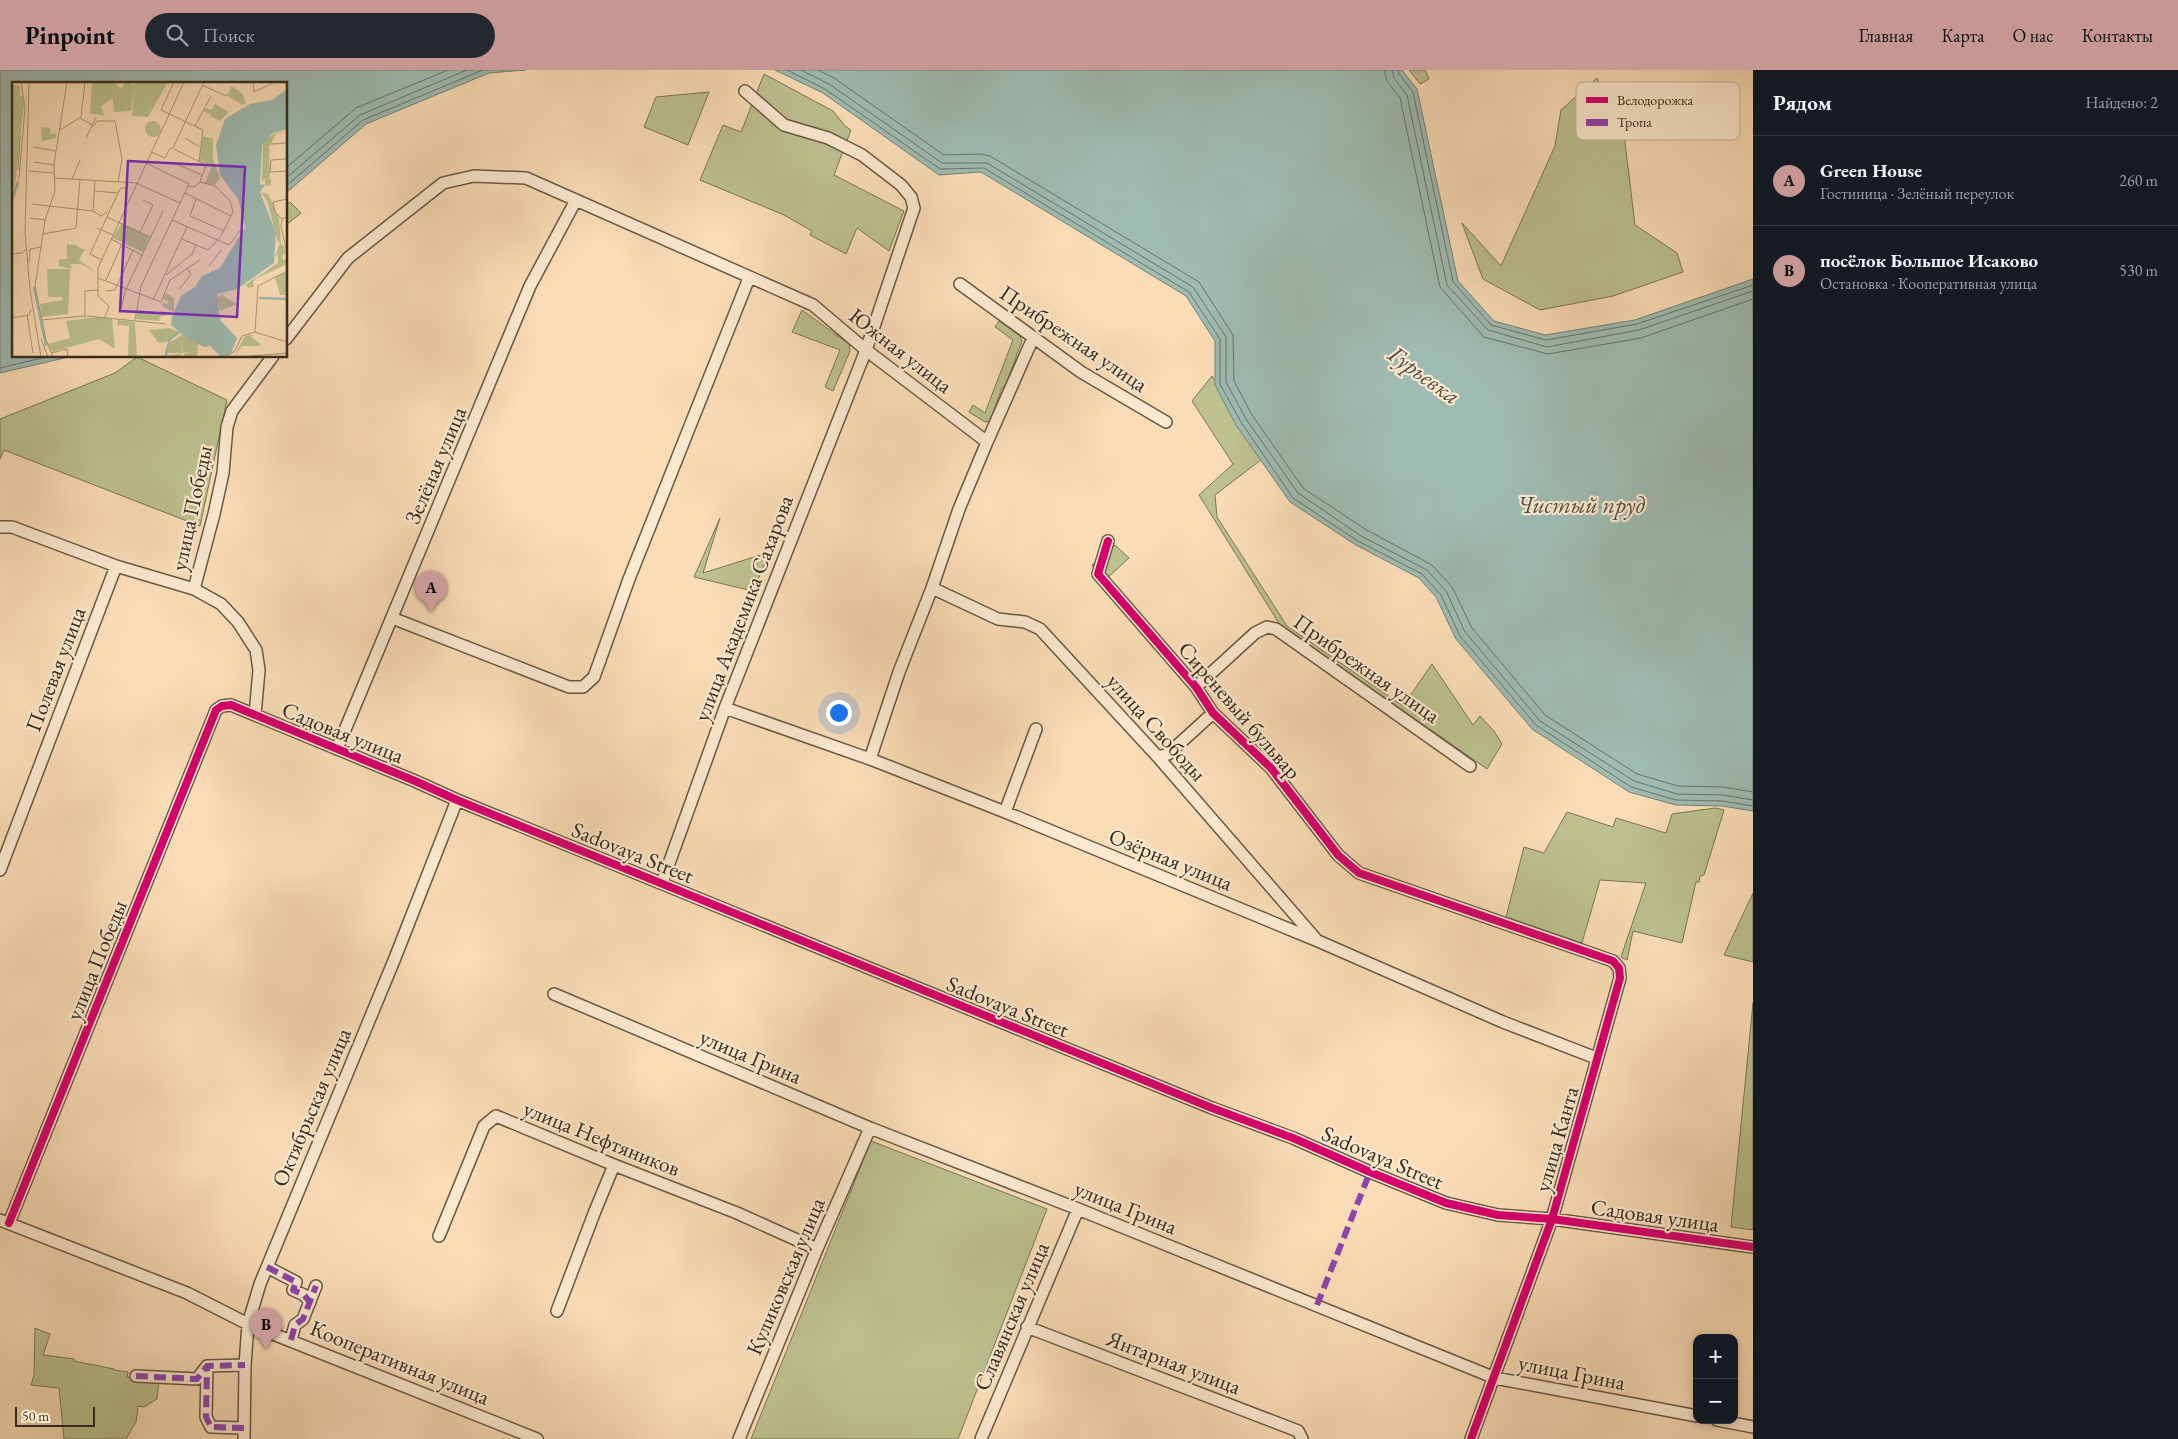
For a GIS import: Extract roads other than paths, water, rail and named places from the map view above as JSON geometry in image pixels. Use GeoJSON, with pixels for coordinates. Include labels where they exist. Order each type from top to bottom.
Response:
{"type":"FeatureCollection","features":[{"type":"Feature","properties":{"kind":"street","name":"улица Академика Сахарова"},"geometry":{"type":"LineString","coordinates":[[662,883],[725,708],[866,350],[914,208],[911,197],[901,185],[862,155],[828,138],[784,125],[745,91]]}},
{"type":"Feature","properties":{"kind":"street","name":"Южная улица"},"geometry":{"type":"LineString","coordinates":[[288,336],[348,258],[444,183],[474,176],[526,178],[813,305],[866,350],[987,442]]}},
{"type":"Feature","properties":{"kind":"street","name":"Зелёная улица"},"geometry":{"type":"LineString","coordinates":[[337,749],[530,286],[576,200]]}},
{"type":"Feature","properties":{"kind":"street"},"geometry":{"type":"LineString","coordinates":[[392,618],[569,686],[583,687],[594,677],[629,579],[749,278]]}},
{"type":"Feature","properties":{"kind":"street","name":"Прибрежная улица"},"geometry":{"type":"LineString","coordinates":[[960,284],[1081,372],[1166,422]]}},
{"type":"Feature","properties":{"kind":"street"},"geometry":{"type":"LineString","coordinates":[[870,759],[899,672],[932,588],[959,509],[1033,338]]}},
{"type":"Feature","properties":{"kind":"street","name":"улица Победы"},"geometry":{"type":"LineString","coordinates":[[255,715],[260,670],[256,650],[238,622],[221,604],[194,589],[214,514],[222,474],[227,427],[232,411],[272,358]]}},
{"type":"Feature","properties":{"kind":"street"},"geometry":{"type":"LineString","coordinates":[[6,527],[116,566],[194,589]]}},
{"type":"Feature","properties":{"kind":"street","name":"Сиреневый бульвар"},"geometry":{"type":"LineString","coordinates":[[1108,541],[1098,574],[1196,687],[1213,713],[1270,768],[1338,855],[1359,873],[1613,961]]}},
{"type":"Feature","properties":{"kind":"street","name":"Полевая улица"},"geometry":{"type":"LineString","coordinates":[[0,870],[116,566]]}},
{"type":"Feature","properties":{"kind":"street","name":"улица Свободы"},"geometry":{"type":"LineString","coordinates":[[932,588],[998,619],[1024,622],[1040,629],[1158,756],[1318,941]]}},
{"type":"Feature","properties":{"kind":"street","name":"Прибрежная улица"},"geometry":{"type":"LineString","coordinates":[[1196,687],[1255,633],[1267,627],[1276,629],[1470,766]]}},
{"type":"Feature","properties":{"kind":"street","name":"Садовая улица"},"geometry":{"type":"LineString","coordinates":[[216,710],[222,706],[231,705],[415,780],[457,800]]}},
{"type":"Feature","properties":{"kind":"street","name":"Озёрная улица"},"geometry":{"type":"LineString","coordinates":[[725,708],[870,759],[1005,812],[1318,941],[1503,1022],[1596,1058]]}},
{"type":"Feature","properties":{"kind":"street","name":"улица Победы"},"geometry":{"type":"LineString","coordinates":[[4,1221],[216,710]]}},
{"type":"Feature","properties":{"kind":"street"},"geometry":{"type":"LineString","coordinates":[[1158,756],[1168,754],[1213,713]]}},
{"type":"Feature","properties":{"kind":"street"},"geometry":{"type":"LineString","coordinates":[[1005,812],[1036,729]]}},
{"type":"Feature","properties":{"kind":"street","name":"Sadovaya Street"},"geometry":{"type":"LineString","coordinates":[[457,800],[1212,1108],[1293,1138],[1446,1203],[1498,1215],[1552,1219]]}},
{"type":"Feature","properties":{"kind":"street","name":"Октябрьская улица"},"geometry":{"type":"LineString","coordinates":[[244,1433],[248,1324],[267,1267],[395,958],[457,800]]}},
{"type":"Feature","properties":{"kind":"street","name":"улица Канта"},"geometry":{"type":"LineString","coordinates":[[1471,1439],[1552,1219],[1620,978],[1620,968],[1613,961]]}},
{"type":"Feature","properties":{"kind":"street","name":"улица Грина"},"geometry":{"type":"LineString","coordinates":[[554,994],[870,1128],[1078,1209],[1495,1378],[1693,1415]]}},
{"type":"Feature","properties":{"kind":"street","name":"улица Нефтяников"},"geometry":{"type":"LineString","coordinates":[[439,1236],[484,1126],[496,1116],[737,1213],[817,1250]]}},
{"type":"Feature","properties":{"kind":"street","name":"Куликовская улица"},"geometry":{"type":"LineString","coordinates":[[739,1439],[870,1128]]}},
{"type":"Feature","properties":{"kind":"street"},"geometry":{"type":"LineString","coordinates":[[557,1311],[594,1211],[614,1165]]}},
{"type":"Feature","properties":{"kind":"street","name":"Славянская улица"},"geometry":{"type":"LineString","coordinates":[[981,1439],[1078,1209]]}},
{"type":"Feature","properties":{"kind":"street","name":"Садовая улица"},"geometry":{"type":"LineString","coordinates":[[1552,1219],[1753,1247]]}},
{"type":"Feature","properties":{"kind":"street","name":"Кооперативная улица"},"geometry":{"type":"LineString","coordinates":[[4,1221],[187,1293],[248,1324],[537,1439]]}},
{"type":"Feature","properties":{"kind":"street"},"geometry":{"type":"LineString","coordinates":[[267,1267],[296,1282],[293,1290],[304,1295],[310,1302]]}},
{"type":"Feature","properties":{"kind":"street"},"geometry":{"type":"LineString","coordinates":[[291,1340],[295,1325],[303,1319],[316,1286]]}},
{"type":"Feature","properties":{"kind":"street","name":"Янтарная улица"},"geometry":{"type":"LineString","coordinates":[[1027,1327],[1298,1431],[1302,1439]]}},
{"type":"Feature","properties":{"kind":"street"},"geometry":{"type":"LineString","coordinates":[[207,1366],[245,1365]]}},
{"type":"Feature","properties":{"kind":"street"},"geometry":{"type":"LineString","coordinates":[[136,1376],[197,1379],[207,1366]]}},
{"type":"Feature","properties":{"kind":"street"},"geometry":{"type":"LineString","coordinates":[[207,1366],[206,1417],[211,1428],[244,1433]]}},
{"type":"Feature","properties":{"kind":"street"},"geometry":{"type":"LineString","coordinates":[[1738,1424],[1753,1427]]}},
{"type":"Feature","properties":{"kind":"water"},"geometry":{"type":"Polygon","coordinates":[[[0,70],[525,70],[489,73],[366,124],[288,191],[288,82],[12,82],[12,358],[64,358],[0,373],[0,70]]]}},
{"type":"Feature","properties":{"kind":"water","name":"Чистый пруд"},"geometry":{"type":"Polygon","coordinates":[[[775,70],[1402,70],[1417,89],[1458,281],[1494,321],[1545,335],[1635,320],[1753,279],[1753,811],[1722,806],[1676,805],[1629,792],[1532,729],[1456,639],[1436,597],[1419,578],[1356,545],[1290,502],[1236,425],[1215,385],[1215,341],[1186,296],[981,172],[939,175],[823,93],[775,70]]]}},
{"type":"Feature","properties":{"kind":"place","name":"Green House"},"geometry":{"type":"Point","coordinates":[431,612]}},
{"type":"Feature","properties":{"kind":"place","name":"посёлок Большое Исаково"},"geometry":{"type":"Point","coordinates":[266,1349]}},
{"type":"Feature","properties":{"kind":"water label","name":"Гурьевка"},"geometry":{"type":"Point","coordinates":[1424,375]}}]}
